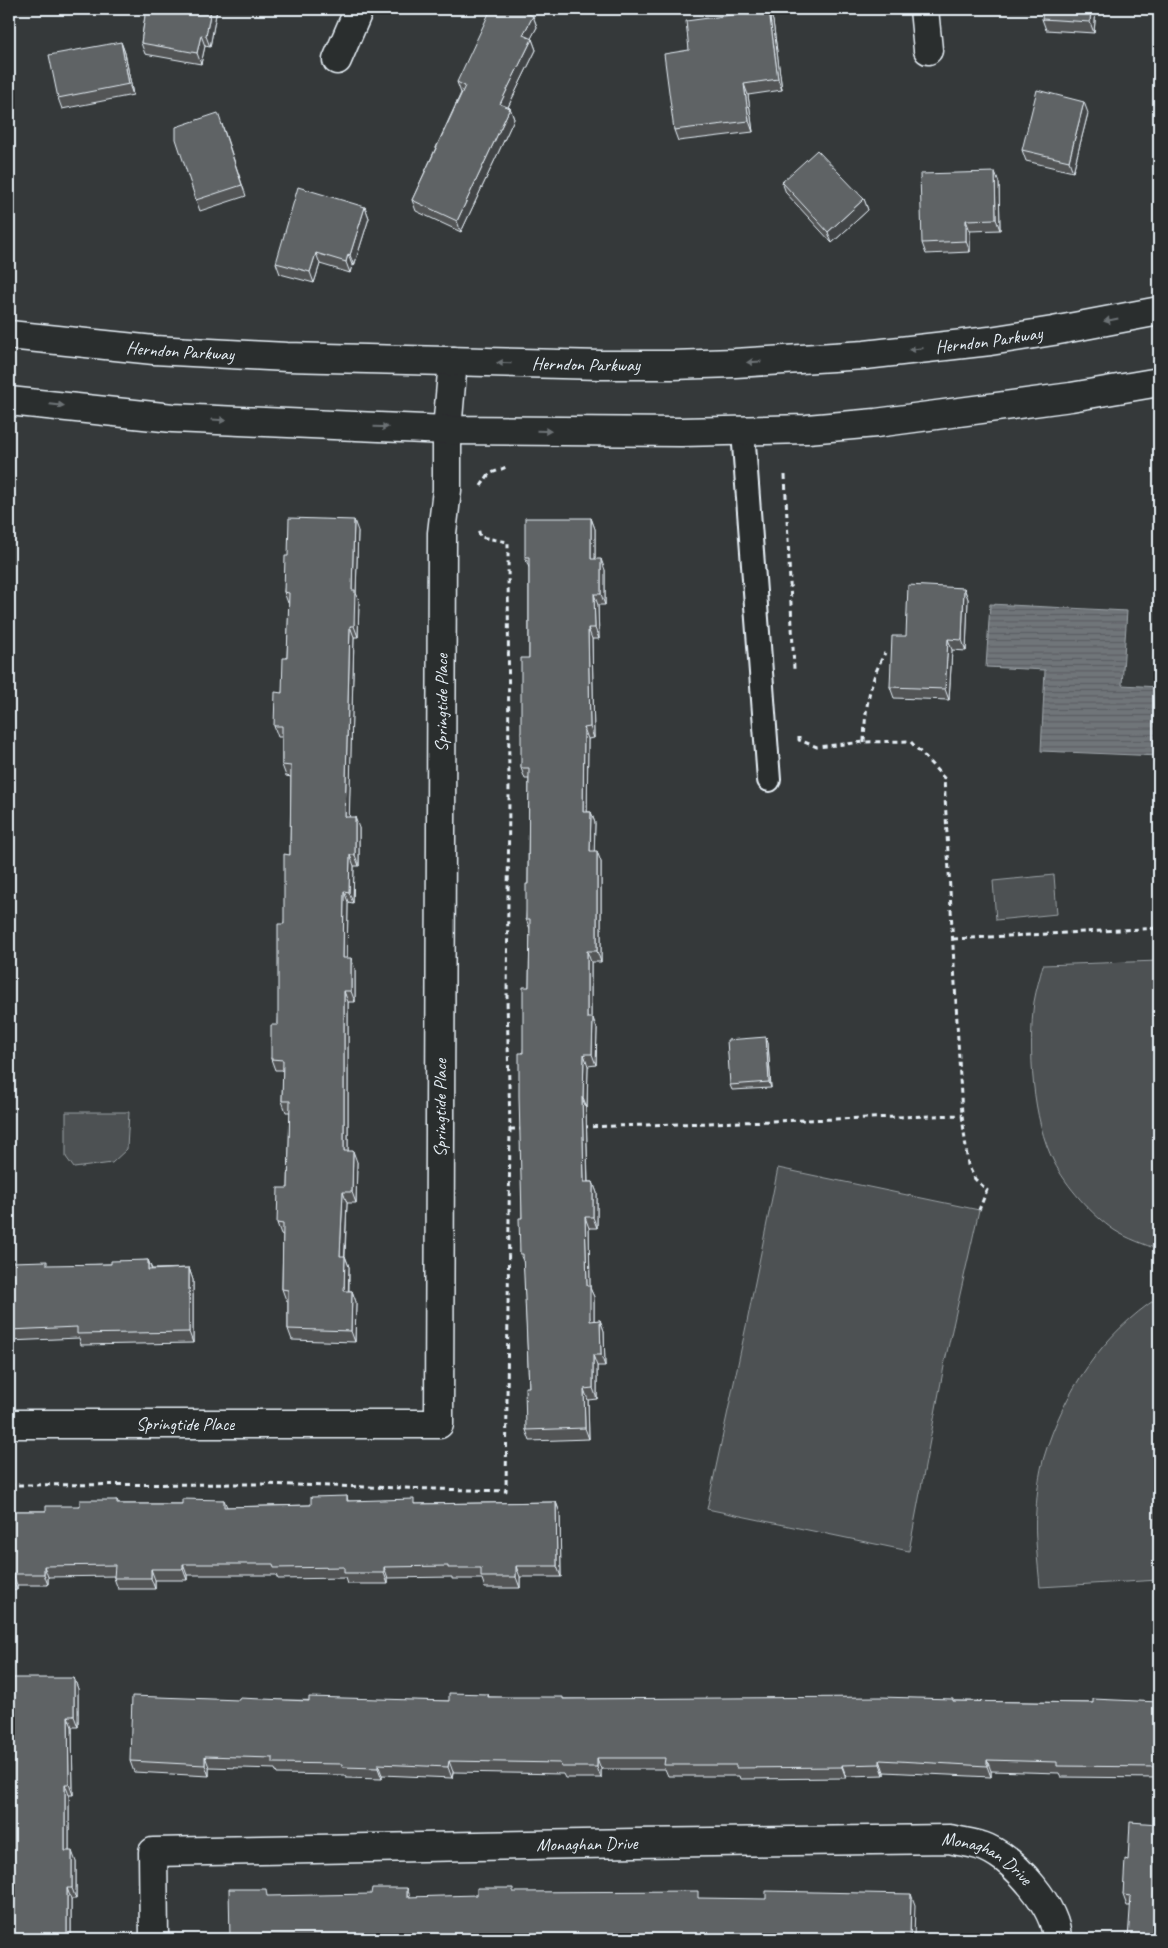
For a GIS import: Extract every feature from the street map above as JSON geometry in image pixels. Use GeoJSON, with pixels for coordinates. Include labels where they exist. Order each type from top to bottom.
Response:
{"type":"FeatureCollection","features":[{"type":"Feature","properties":{"kind":"street"},"geometry":{"type":"LineString","coordinates":[[337,60],[359,9]]}},
{"type":"Feature","properties":{"kind":"street"},"geometry":{"type":"LineString","coordinates":[[924,9],[928,50]]}},
{"type":"Feature","properties":{"kind":"street","name":"Herndon Parkway"},"geometry":{"type":"LineString","coordinates":[[9,335],[98,345],[219,354],[601,365],[735,363],[865,355],[990,341],[1159,311]]}},
{"type":"Feature","properties":{"kind":"street","name":"Springtide Place"},"geometry":{"type":"LineString","coordinates":[[9,1424],[439,1424],[442,533],[447,490],[447,430],[453,361]]}},
{"type":"Feature","properties":{"kind":"street"},"geometry":{"type":"LineString","coordinates":[[9,401],[173,418],[447,430],[743,431],[807,429],[876,423],[1080,396],[1159,382]]}},
{"type":"Feature","properties":{"kind":"street","name":"Monaghan Drive"},"geometry":{"type":"LineString","coordinates":[[154,1939],[153,1852],[950,1839],[987,1848],[1018,1869],[1042,1898],[1056,1928],[1056,1939]]}},
{"type":"Feature","properties":{"kind":"lane"},"geometry":{"type":"LineString","coordinates":[[743,431],[769,780]]}},
{"type":"Feature","properties":{"kind":"path"},"geometry":{"type":"LineString","coordinates":[[479,488],[488,474],[511,465]]}},
{"type":"Feature","properties":{"kind":"path"},"geometry":{"type":"LineString","coordinates":[[785,475],[794,674]]}},
{"type":"Feature","properties":{"kind":"path"},"geometry":{"type":"LineString","coordinates":[[478,520],[480,537],[508,542],[509,800],[507,998],[510,1129],[529,1129]]}},
{"type":"Feature","properties":{"kind":"path"},"geometry":{"type":"LineString","coordinates":[[864,742],[865,709],[873,680],[885,653]]}},
{"type":"Feature","properties":{"kind":"path"},"geometry":{"type":"LineString","coordinates":[[798,731],[799,740],[817,747],[910,740],[944,778],[962,1115],[968,1165],[975,1179],[987,1190],[979,1210]]}},
{"type":"Feature","properties":{"kind":"path"},"geometry":{"type":"LineString","coordinates":[[953,939],[1159,928]]}},
{"type":"Feature","properties":{"kind":"path"},"geometry":{"type":"LineString","coordinates":[[578,1127],[962,1115]]}},
{"type":"Feature","properties":{"kind":"shaded area"},"geometry":{"type":"Polygon","coordinates":[[[990,604],[1127,611],[1122,685],[1159,687],[1159,756],[1041,751],[1045,670],[986,667],[990,604]]]}},
{"type":"Feature","properties":{"kind":"shaded area"},"geometry":{"type":"Polygon","coordinates":[[[1054,875],[1057,914],[996,920],[993,881],[1054,875]]]}},
{"type":"Feature","properties":{"kind":"shaded area"},"geometry":{"type":"Polygon","coordinates":[[[1159,961],[1159,1250],[1125,1236],[1106,1224],[1080,1199],[1065,1181],[1054,1162],[1041,1126],[1036,1105],[1032,1062],[1032,1020],[1034,1002],[1043,965],[1159,961]]]}},
{"type":"Feature","properties":{"kind":"shaded area"},"geometry":{"type":"Polygon","coordinates":[[[66,1112],[129,1112],[127,1149],[112,1163],[74,1168],[66,1157],[66,1112]]]}},
{"type":"Feature","properties":{"kind":"shaded area"},"geometry":{"type":"Polygon","coordinates":[[[778,1168],[979,1210],[945,1361],[909,1551],[707,1509],[778,1168]]]}},
{"type":"Feature","properties":{"kind":"shaded area"},"geometry":{"type":"Polygon","coordinates":[[[1159,1297],[1159,1580],[1040,1587],[1036,1539],[1036,1504],[1041,1470],[1052,1433],[1062,1410],[1088,1366],[1120,1328],[1159,1297]]]}},
{"type":"Feature","properties":{"kind":"building"},"geometry":{"type":"Polygon","coordinates":[[[146,9],[211,9],[206,36],[201,35],[197,53],[141,43],[146,9]]]}},
{"type":"Feature","properties":{"kind":"building"},"geometry":{"type":"Polygon","coordinates":[[[491,9],[518,9],[533,16],[523,35],[532,39],[500,104],[510,108],[457,221],[412,200],[465,86],[457,82],[491,9]]]}},
{"type":"Feature","properties":{"kind":"building"},"geometry":{"type":"Polygon","coordinates":[[[1043,9],[1091,9],[1090,22],[1042,19],[1043,9]]]}},
{"type":"Feature","properties":{"kind":"building"},"geometry":{"type":"Polygon","coordinates":[[[769,10],[778,79],[744,84],[749,121],[674,130],[664,54],[689,50],[686,21],[769,10]]]}},
{"type":"Feature","properties":{"kind":"building"},"geometry":{"type":"Polygon","coordinates":[[[121,42],[129,84],[58,98],[49,55],[121,42]]]}},
{"type":"Feature","properties":{"kind":"building"},"geometry":{"type":"Polygon","coordinates":[[[1037,90],[1084,102],[1069,161],[1022,150],[1037,90]]]}},
{"type":"Feature","properties":{"kind":"building"},"geometry":{"type":"Polygon","coordinates":[[[218,113],[242,185],[196,200],[176,139],[176,127],[218,113]]]}},
{"type":"Feature","properties":{"kind":"building"},"geometry":{"type":"Polygon","coordinates":[[[817,150],[864,199],[828,232],[782,182],[817,150]]]}},
{"type":"Feature","properties":{"kind":"building"},"geometry":{"type":"Polygon","coordinates":[[[995,172],[996,219],[966,220],[966,241],[922,243],[920,174],[995,172]]]}},
{"type":"Feature","properties":{"kind":"building"},"geometry":{"type":"Polygon","coordinates":[[[298,187],[365,207],[346,262],[316,253],[310,272],[276,263],[298,187]]]}},
{"type":"Feature","properties":{"kind":"building"},"geometry":{"type":"Polygon","coordinates":[[[289,518],[354,520],[352,590],[355,590],[354,626],[350,626],[345,817],[355,817],[355,855],[350,855],[349,892],[344,891],[343,958],[351,958],[351,991],[344,991],[344,1151],[353,1151],[352,1192],[343,1192],[340,1256],[345,1256],[344,1291],[352,1291],[351,1331],[288,1329],[288,1290],[282,1289],[283,1224],[277,1223],[278,1188],[288,1188],[290,1101],[282,1101],[283,1060],[271,1059],[271,1025],[278,1025],[278,924],[284,924],[284,854],[290,855],[291,766],[282,765],[282,726],[274,726],[275,692],[282,693],[283,658],[287,658],[289,593],[284,592],[285,556],[288,556],[289,518]]]}},
{"type":"Feature","properties":{"kind":"building"},"geometry":{"type":"Polygon","coordinates":[[[525,518],[591,518],[591,559],[601,559],[601,594],[594,594],[595,628],[588,628],[590,727],[584,728],[583,812],[591,812],[590,851],[597,851],[597,951],[587,951],[587,1018],[593,1018],[592,1054],[584,1054],[582,1097],[584,1182],[593,1182],[593,1217],[585,1217],[587,1286],[590,1286],[590,1321],[600,1320],[601,1355],[593,1355],[593,1388],[584,1389],[585,1428],[526,1430],[525,1387],[529,1387],[523,1254],[520,1254],[519,1218],[522,1218],[519,1053],[523,1053],[523,987],[529,987],[530,919],[526,919],[529,768],[521,768],[521,658],[529,658],[529,557],[525,557],[525,518]]]}},
{"type":"Feature","properties":{"kind":"building"},"geometry":{"type":"Polygon","coordinates":[[[908,585],[964,588],[962,640],[948,639],[945,689],[890,687],[892,636],[906,636],[908,585]]]}},
{"type":"Feature","properties":{"kind":"building"},"geometry":{"type":"Polygon","coordinates":[[[766,1037],[769,1082],[730,1085],[727,1040],[766,1037]]]}},
{"type":"Feature","properties":{"kind":"building"},"geometry":{"type":"Polygon","coordinates":[[[148,1260],[148,1270],[189,1268],[189,1332],[77,1334],[77,1327],[9,1330],[9,1267],[11,1267],[11,1262],[47,1261],[47,1265],[111,1264],[111,1261],[148,1260]]]}},
{"type":"Feature","properties":{"kind":"building"},"geometry":{"type":"Polygon","coordinates":[[[347,1496],[347,1501],[414,1499],[414,1504],[556,1502],[557,1566],[516,1566],[516,1577],[481,1577],[481,1568],[448,1568],[448,1566],[384,1567],[384,1573],[344,1573],[344,1567],[274,1568],[273,1564],[183,1564],[183,1569],[151,1569],[151,1578],[114,1578],[115,1565],[44,1566],[44,1574],[13,1574],[13,1580],[9,1580],[9,1511],[46,1511],[46,1506],[80,1506],[80,1500],[117,1500],[117,1504],[182,1504],[182,1499],[224,1500],[224,1507],[311,1505],[311,1497],[347,1496]]]}},
{"type":"Feature","properties":{"kind":"building"},"geometry":{"type":"Polygon","coordinates":[[[9,1678],[74,1678],[74,1716],[68,1716],[69,1784],[65,1784],[65,1851],[72,1851],[72,1888],[67,1888],[67,1939],[9,1939],[9,1678]]]}},
{"type":"Feature","properties":{"kind":"building"},"geometry":{"type":"Polygon","coordinates":[[[449,1693],[488,1694],[488,1697],[563,1697],[563,1699],[880,1697],[953,1699],[953,1701],[1093,1703],[1093,1699],[1159,1702],[1159,1767],[1057,1766],[1057,1762],[987,1760],[987,1766],[880,1760],[880,1764],[842,1765],[842,1767],[736,1768],[736,1765],[664,1765],[665,1758],[597,1758],[597,1767],[561,1767],[560,1763],[449,1761],[448,1767],[378,1764],[378,1768],[342,1767],[342,1764],[273,1763],[273,1758],[205,1756],[205,1765],[130,1761],[132,1696],[239,1700],[239,1698],[309,1701],[309,1697],[449,1701],[449,1693]]]}},
{"type":"Feature","properties":{"kind":"building"},"geometry":{"type":"Polygon","coordinates":[[[1130,1822],[1159,1824],[1159,1939],[1128,1939],[1131,1896],[1123,1895],[1125,1859],[1128,1860],[1130,1822]]]}},
{"type":"Feature","properties":{"kind":"building"},"geometry":{"type":"Polygon","coordinates":[[[372,1888],[407,1888],[407,1897],[477,1895],[477,1888],[513,1888],[513,1892],[698,1891],[698,1898],[766,1899],[766,1891],[911,1894],[910,1939],[230,1939],[229,1889],[266,1889],[267,1896],[371,1894],[372,1888]]]}}]}
